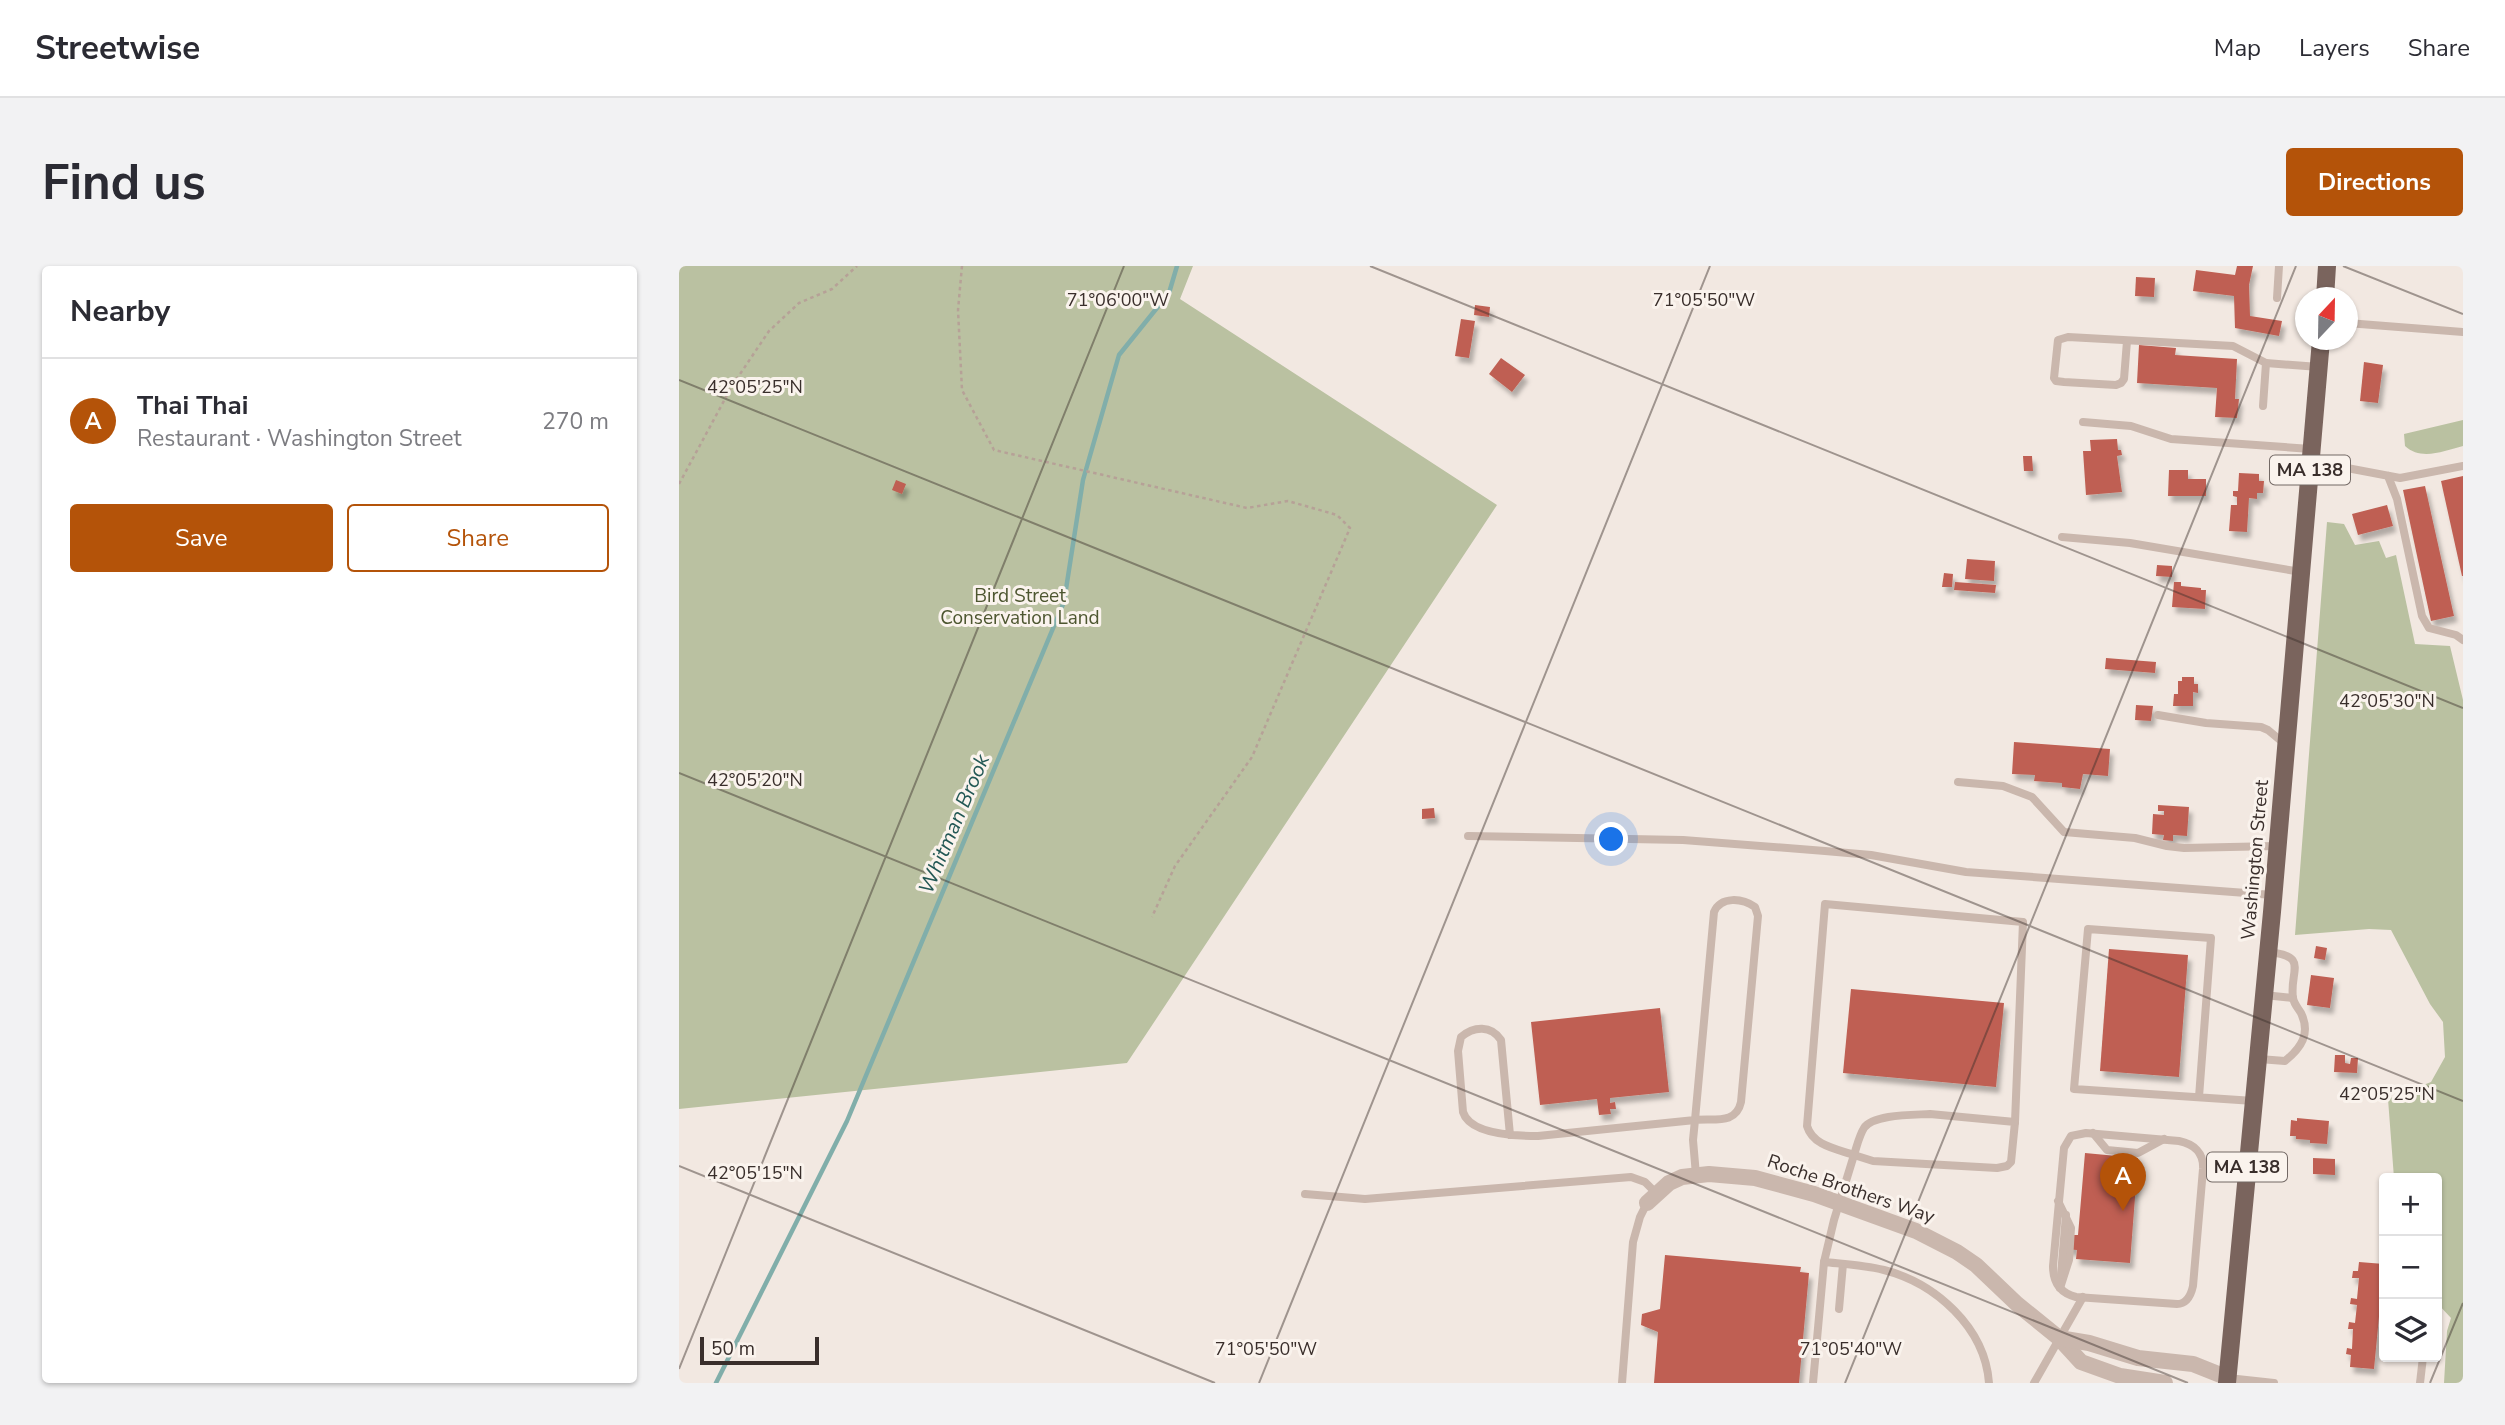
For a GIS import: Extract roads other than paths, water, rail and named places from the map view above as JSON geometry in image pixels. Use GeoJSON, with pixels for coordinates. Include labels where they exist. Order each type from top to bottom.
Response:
{"type":"FeatureCollection","features":[{"type":"Feature","properties":{"kind":"main road"},"geometry":{"type":"LineString","coordinates":[[2323,267],[2324,287]]}},
{"type":"Feature","properties":{"kind":"main road","name":"Washington Street"},"geometry":{"type":"LineString","coordinates":[[2228,1380],[2320,350]]}},
{"type":"Feature","properties":{"kind":"street","name":"Roche Brothers Way"},"geometry":{"type":"LineString","coordinates":[[1652,1198],[1676,1180],[1696,1175],[1719,1174],[1755,1178],[1839,1203],[1916,1231],[1951,1248],[1976,1265],[2017,1304],[2059,1338],[2081,1362],[2120,1376],[2165,1383]]}},
{"type":"Feature","properties":{"kind":"street","name":"Roche Brothers Way"},"geometry":{"type":"LineString","coordinates":[[2059,1338],[2089,1343],[2138,1358],[2193,1364],[2228,1380]]}},
{"type":"Feature","properties":{"kind":"street"},"geometry":{"type":"LineString","coordinates":[[2202,1383],[2228,1380]]}},
{"type":"Feature","properties":{"kind":"lane"},"geometry":{"type":"LineString","coordinates":[[2277,298],[2279,266]]}},
{"type":"Feature","properties":{"kind":"lane"},"geometry":{"type":"LineString","coordinates":[[2358,324],[2463,332]]}},
{"type":"Feature","properties":{"kind":"lane"},"geometry":{"type":"LineString","coordinates":[[2127,341],[2124,379],[2121,383],[2064,382],[2054,378],[2058,340],[2068,337],[2233,346],[2266,363],[2319,367]]}},
{"type":"Feature","properties":{"kind":"lane"},"geometry":{"type":"LineString","coordinates":[[2263,406],[2266,363]]}},
{"type":"Feature","properties":{"kind":"lane"},"geometry":{"type":"LineString","coordinates":[[2083,422],[2131,426],[2171,439],[2311,455],[2344,466],[2400,478],[2463,466]]}},
{"type":"Feature","properties":{"kind":"lane"},"geometry":{"type":"LineString","coordinates":[[2388,476],[2397,499],[2421,616],[2429,628],[2456,635],[2463,640]]}},
{"type":"Feature","properties":{"kind":"lane"},"geometry":{"type":"LineString","coordinates":[[2062,537],[2130,542],[2301,572]]}},
{"type":"Feature","properties":{"kind":"lane"},"geometry":{"type":"LineString","coordinates":[[2158,715],[2206,723],[2261,727],[2286,746]]}},
{"type":"Feature","properties":{"kind":"lane"},"geometry":{"type":"LineString","coordinates":[[1958,782],[2003,786],[2032,797],[2064,832],[2134,838],[2184,848],[2277,846]]}},
{"type":"Feature","properties":{"kind":"lane"},"geometry":{"type":"LineString","coordinates":[[1468,836],[1683,840],[1825,850],[1871,855],[1966,872],[2273,895]]}},
{"type":"Feature","properties":{"kind":"lane"},"geometry":{"type":"LineString","coordinates":[[1510,1135],[1501,1040],[1495,1032],[1486,1029],[1468,1031],[1461,1037],[1458,1047],[1465,1117],[1474,1125],[1510,1135],[1538,1136],[1695,1120],[1729,1119],[1735,1115],[1741,1106],[1758,916],[1755,907],[1742,901],[1724,901],[1714,912],[1695,1120],[1693,1140],[1696,1175]]}},
{"type":"Feature","properties":{"kind":"lane"},"geometry":{"type":"LineString","coordinates":[[1825,904],[2023,922],[2015,1122],[2009,1165],[2003,1168],[1873,1161],[1854,1155],[1815,1139],[1809,1134],[1806,1122],[1825,904]]}},
{"type":"Feature","properties":{"kind":"lane"},"geometry":{"type":"LineString","coordinates":[[2199,1097],[2211,938],[2088,929],[2074,1088],[2253,1101]]}},
{"type":"Feature","properties":{"kind":"lane"},"geometry":{"type":"LineString","coordinates":[[2258,1059],[2285,1060],[2299,1049],[2303,1040],[2302,1015],[2293,998],[2296,964],[2291,957],[2283,953],[2268,952]]}},
{"type":"Feature","properties":{"kind":"lane"},"geometry":{"type":"LineString","coordinates":[[2264,995],[2293,998]]}},
{"type":"Feature","properties":{"kind":"lane"},"geometry":{"type":"LineString","coordinates":[[1813,1383],[1824,1262],[1862,1130],[1875,1119],[1937,1114],[2015,1122]]}},
{"type":"Feature","properties":{"kind":"lane"},"geometry":{"type":"LineString","coordinates":[[2093,1133],[2107,1150],[2136,1154],[2164,1139]]}},
{"type":"Feature","properties":{"kind":"lane"},"geometry":{"type":"LineString","coordinates":[[2093,1133],[2164,1139],[2190,1143],[2203,1160],[2191,1294],[2183,1303],[2177,1304],[2070,1295],[2054,1281],[2053,1272],[2062,1156],[2066,1143],[2075,1134],[2093,1133]]}},
{"type":"Feature","properties":{"kind":"lane"},"geometry":{"type":"LineString","coordinates":[[1305,1194],[1365,1199],[1623,1177],[1645,1182],[1652,1198],[1640,1217],[1633,1242],[1622,1383]]}},
{"type":"Feature","properties":{"kind":"lane"},"geometry":{"type":"LineString","coordinates":[[2058,1201],[2071,1228],[2069,1260],[2060,1288]]}},
{"type":"Feature","properties":{"kind":"lane"},"geometry":{"type":"LineString","coordinates":[[1824,1262],[1874,1268],[1921,1284],[1945,1302],[1962,1319],[1976,1339],[1987,1367],[1989,1383]]}},
{"type":"Feature","properties":{"kind":"lane"},"geometry":{"type":"LineString","coordinates":[[1839,1309],[1843,1264]]}},
{"type":"Feature","properties":{"kind":"lane"},"geometry":{"type":"LineString","coordinates":[[2034,1383],[2083,1297]]}},
{"type":"Feature","properties":{"kind":"lane"},"geometry":{"type":"LineString","coordinates":[[2420,1383],[2422,1362]]}},
{"type":"Feature","properties":{"kind":"lane"},"geometry":{"type":"LineString","coordinates":[[2228,1380],[2274,1383]]}},
{"type":"Feature","properties":{"kind":"waterway","name":"Whitman Brook"},"geometry":{"type":"LineString","coordinates":[[716,1383],[847,1121],[1064,602],[1083,480],[1119,355],[1169,293],[1177,266]]}},
{"type":"Feature","properties":{"kind":"place","name":"Thai Thai"},"geometry":{"type":"Point","coordinates":[2123,1211]}},
{"type":"Feature","properties":{"kind":"park label","name":"Bird Street Conservation Land"},"geometry":{"type":"Point","coordinates":[1020,607]}}]}
